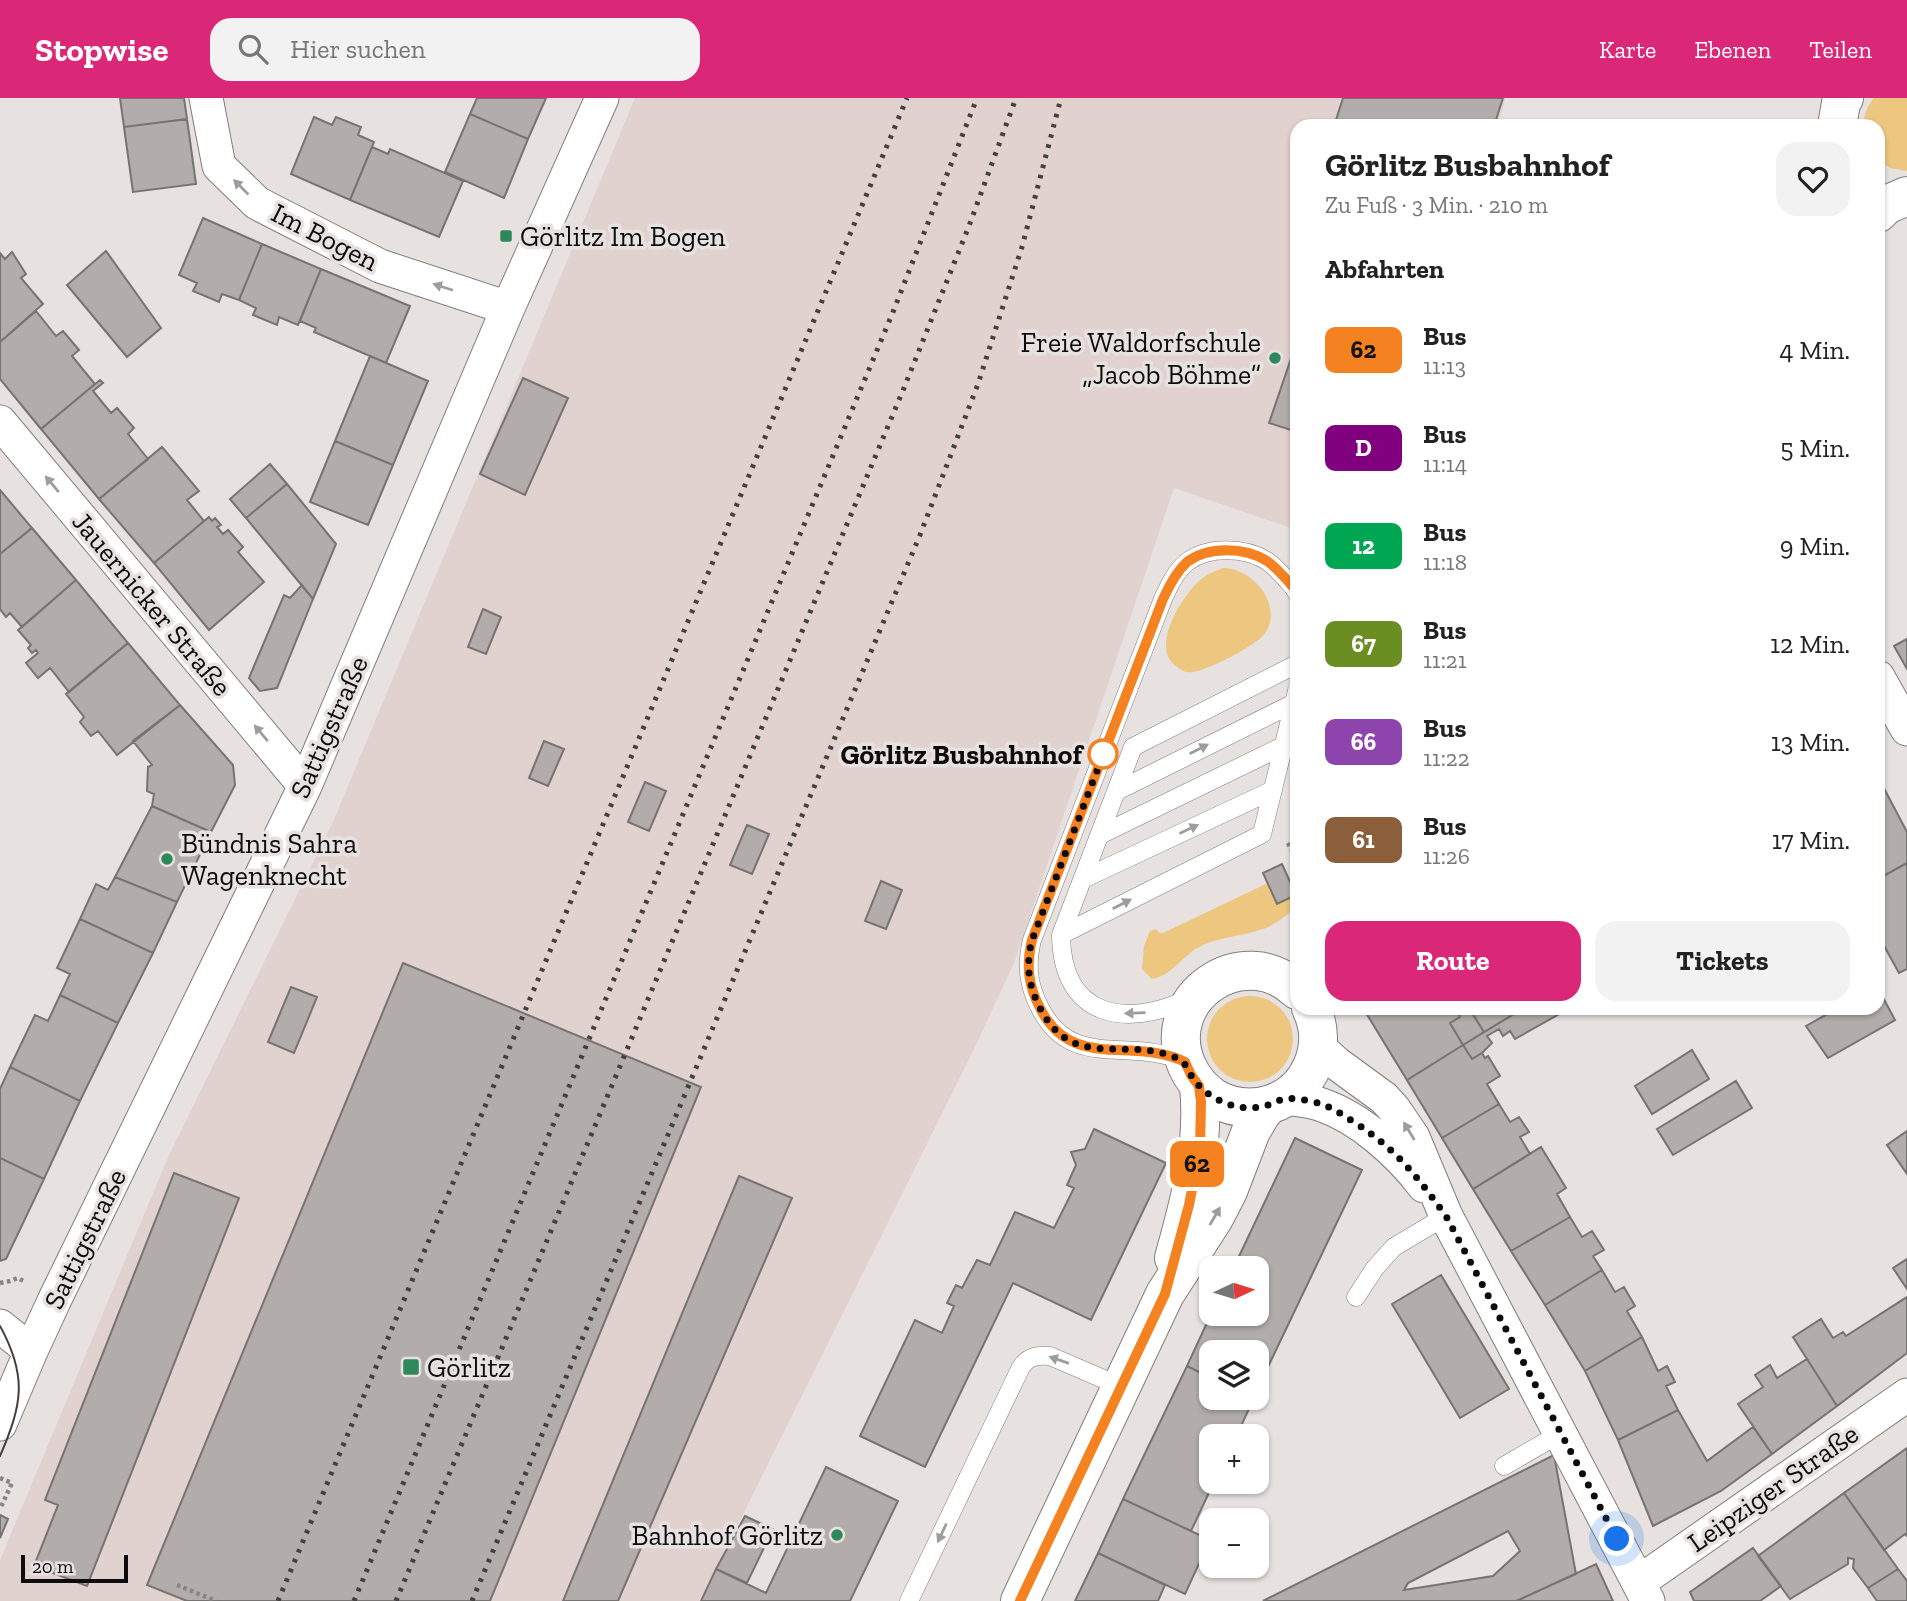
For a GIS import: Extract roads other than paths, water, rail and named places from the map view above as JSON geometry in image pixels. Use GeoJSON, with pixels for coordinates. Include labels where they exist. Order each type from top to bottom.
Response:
{"type":"FeatureCollection","features":[{"type":"Feature","properties":{"kind":"main road"},"geometry":{"type":"LineString","coordinates":[[1838,119],[1843,98]]}},
{"type":"Feature","properties":{"kind":"main road"},"geometry":{"type":"LineString","coordinates":[[1885,192],[1907,195]]}},
{"type":"Feature","properties":{"kind":"main road"},"geometry":{"type":"LineString","coordinates":[[1885,206],[1907,195]]}},
{"type":"Feature","properties":{"kind":"main road"},"geometry":{"type":"LineString","coordinates":[[1165,1294],[1196,1175],[1200,1134],[1192,1074],[1181,1040],[1184,1018],[1190,1005],[1211,982],[1241,971],[1260,971],[1280,966],[1290,957]]}},
{"type":"Feature","properties":{"kind":"main road"},"geometry":{"type":"LineString","coordinates":[[1260,971],[1290,984]]}},
{"type":"Feature","properties":{"kind":"main road"},"geometry":{"type":"LineString","coordinates":[[1020,1601],[1165,1294],[1214,1219],[1251,1131],[1261,1114],[1298,1088],[1308,1074],[1315,1059],[1316,1020]]}},
{"type":"Feature","properties":{"kind":"main road"},"geometry":{"type":"LineString","coordinates":[[1192,1074],[1210,1095],[1230,1105],[1254,1108],[1277,1102]]}},
{"type":"Feature","properties":{"kind":"street","name":"Im Bogen"},"geometry":{"type":"LineString","coordinates":[[206,98],[219,166],[257,203],[380,266],[508,308]]}},
{"type":"Feature","properties":{"kind":"street","name":"Sattigstraße"},"geometry":{"type":"LineString","coordinates":[[0,1424],[31,1351],[305,786],[508,308],[602,98]]}},
{"type":"Feature","properties":{"kind":"street","name":"Jauernicker Straße"},"geometry":{"type":"LineString","coordinates":[[0,422],[305,786]]}},
{"type":"Feature","properties":{"kind":"street"},"geometry":{"type":"LineString","coordinates":[[1885,690],[1907,729]]}},
{"type":"Feature","properties":{"kind":"street"},"geometry":{"type":"LineString","coordinates":[[1316,1020],[1329,1057],[1377,1093],[1399,1115],[1413,1137],[1446,1216],[1644,1591]]}},
{"type":"Feature","properties":{"kind":"street"},"geometry":{"type":"LineString","coordinates":[[1277,1102],[1308,1101],[1322,1104],[1373,1134],[1405,1162],[1446,1216]]}},
{"type":"Feature","properties":{"kind":"street"},"geometry":{"type":"LineString","coordinates":[[0,1326],[31,1351]]}},
{"type":"Feature","properties":{"kind":"street","name":"Leipziger Straße"},"geometry":{"type":"LineString","coordinates":[[1644,1591],[1907,1395]]}},
{"type":"Feature","properties":{"kind":"lane"},"geometry":{"type":"LineString","coordinates":[[1192,1074],[1168,1055],[1088,1047],[1070,1042],[1059,1035],[1050,1026],[1033,994],[1028,972],[1030,948],[1172,579],[1186,563],[1202,554],[1238,551],[1256,555],[1269,562],[1290,584]]}},
{"type":"Feature","properties":{"kind":"lane"},"geometry":{"type":"LineString","coordinates":[[1199,993],[1156,1011],[1122,1013],[1096,1008],[1080,995],[1068,976],[1061,935],[1133,747],[1290,668]]}},
{"type":"Feature","properties":{"kind":"lane"},"geometry":{"type":"LineString","coordinates":[[1116,791],[1290,700]]}},
{"type":"Feature","properties":{"kind":"lane"},"geometry":{"type":"LineString","coordinates":[[1061,935],[1262,834],[1290,717]]}},
{"type":"Feature","properties":{"kind":"lane"},"geometry":{"type":"LineString","coordinates":[[1100,835],[1283,746]]}},
{"type":"Feature","properties":{"kind":"lane"},"geometry":{"type":"LineString","coordinates":[[1083,879],[1273,790]]}},
{"type":"Feature","properties":{"kind":"lane"},"geometry":{"type":"LineString","coordinates":[[1356,1297],[1375,1268],[1394,1247],[1446,1216]]}},
{"type":"Feature","properties":{"kind":"lane"},"geometry":{"type":"LineString","coordinates":[[909,1601],[1027,1359],[1039,1355],[1050,1356],[1122,1387]]}},
{"type":"Feature","properties":{"kind":"lane"},"geometry":{"type":"LineString","coordinates":[[1504,1466],[1561,1433]]}},
{"type":"Feature","properties":{"kind":"tram line"},"geometry":{"type":"LineString","coordinates":[[0,1326],[15,1361],[19,1391],[13,1421],[0,1456]]}},
{"type":"Feature","properties":{"kind":"railway"},"geometry":{"type":"LineString","coordinates":[[278,1601],[907,98]]}},
{"type":"Feature","properties":{"kind":"railway"},"geometry":{"type":"LineString","coordinates":[[354,1601],[893,312],[977,98]]}},
{"type":"Feature","properties":{"kind":"railway"},"geometry":{"type":"LineString","coordinates":[[396,1601],[904,388],[969,226],[1016,98]]}},
{"type":"Feature","properties":{"kind":"railway"},"geometry":{"type":"LineString","coordinates":[[472,1601],[920,535],[978,384],[1022,247],[1061,98]]}},
{"type":"Feature","properties":{"kind":"place","name":"Görlitz Im Bogen"},"geometry":{"type":"Point","coordinates":[506,236]}},
{"type":"Feature","properties":{"kind":"place","name":"Freie Waldorfschule „Jacob Böhme“"},"geometry":{"type":"Point","coordinates":[1275,358]}},
{"type":"Feature","properties":{"kind":"place","name":"Görlitz Busbahnhof"},"geometry":{"type":"Point","coordinates":[1103,754]}},
{"type":"Feature","properties":{"kind":"place","name":"Bündnis Sahra Wagenknecht"},"geometry":{"type":"Point","coordinates":[167,859]}},
{"type":"Feature","properties":{"kind":"place","name":"Görlitz"},"geometry":{"type":"Point","coordinates":[411,1367]}},
{"type":"Feature","properties":{"kind":"place","name":"Bahnhof Görlitz"},"geometry":{"type":"Point","coordinates":[837,1535]}}]}
